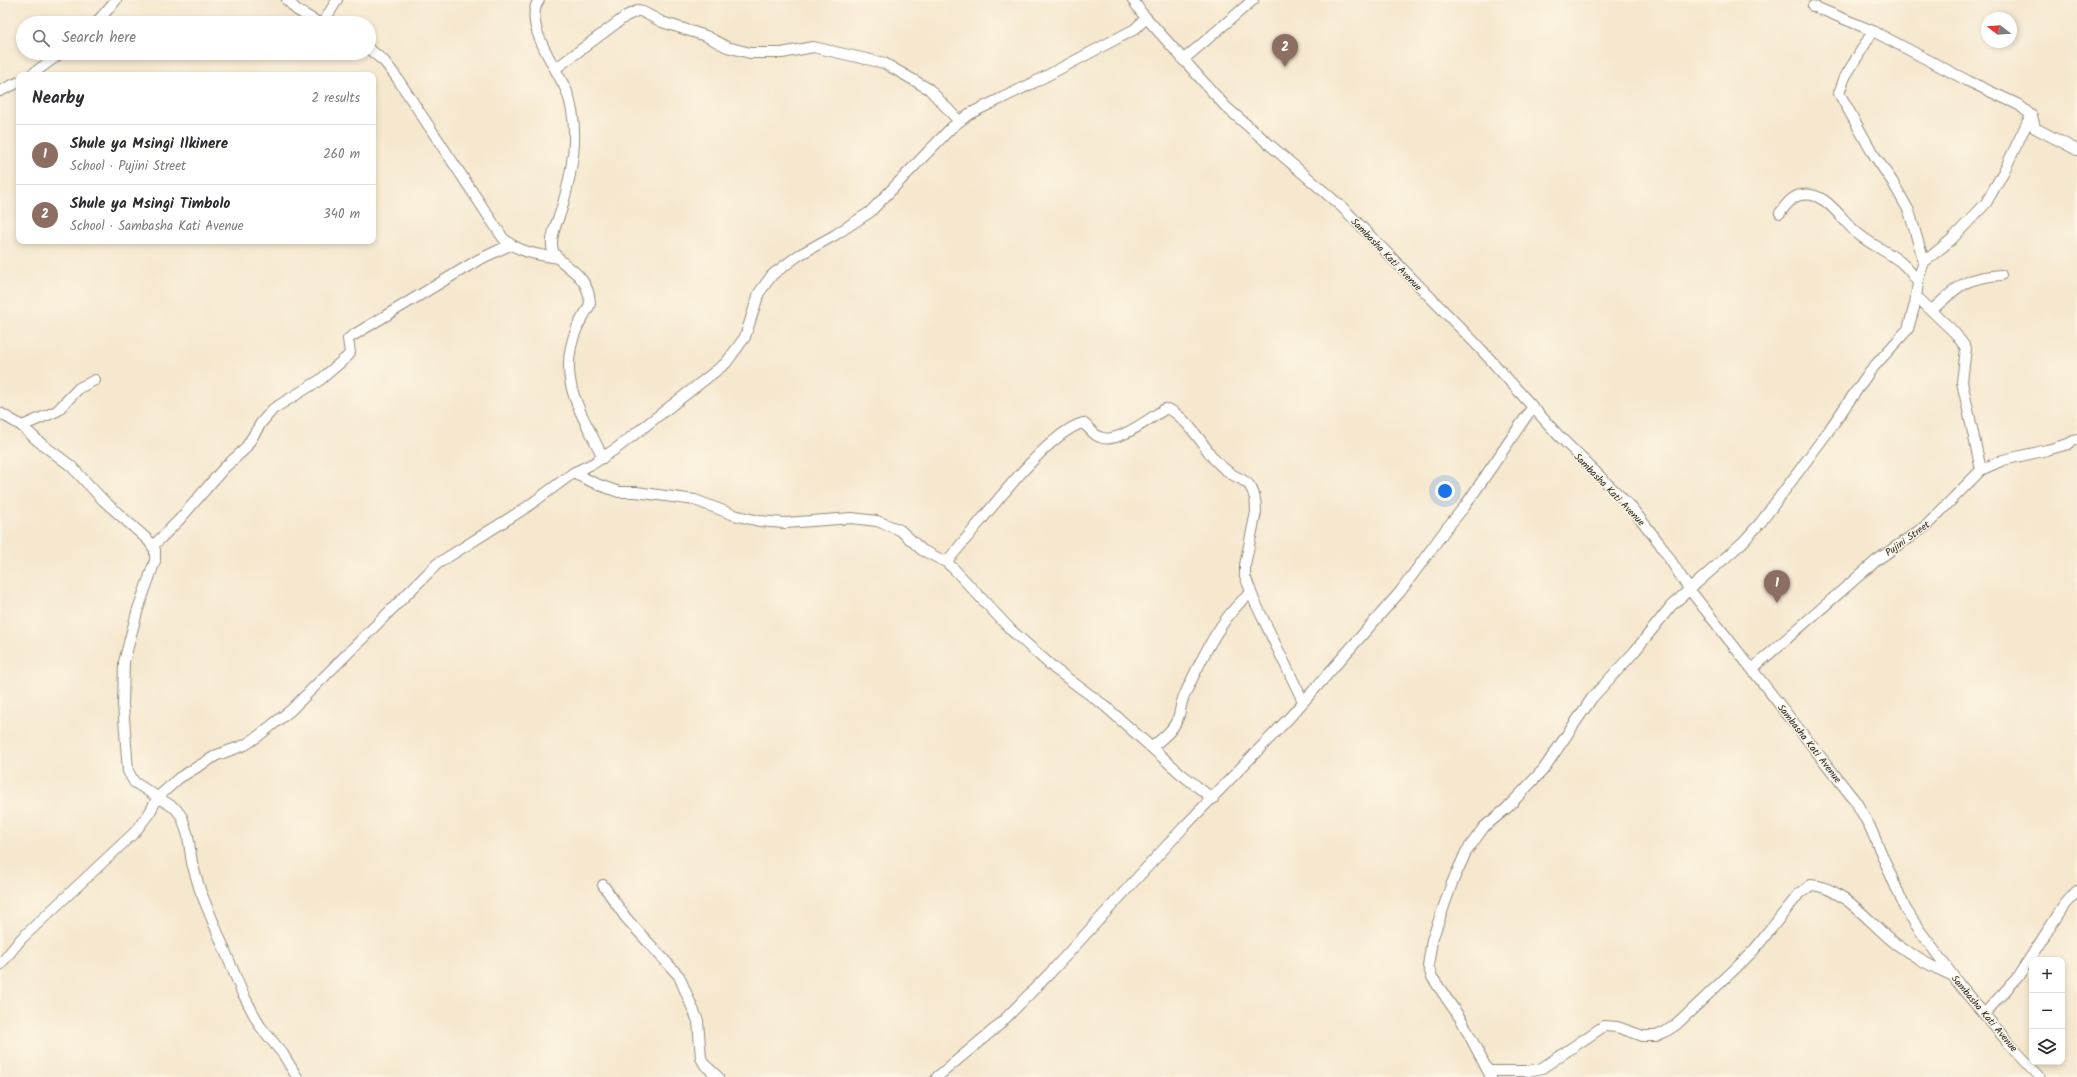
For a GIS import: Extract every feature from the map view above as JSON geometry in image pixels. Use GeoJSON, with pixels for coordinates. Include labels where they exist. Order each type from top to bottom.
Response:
{"type":"FeatureCollection","features":[{"type":"Feature","properties":{"kind":"street"},"geometry":{"type":"LineString","coordinates":[[102,16],[116,0]]}},
{"type":"Feature","properties":{"kind":"street"},"geometry":{"type":"LineString","coordinates":[[287,0],[297,10],[308,16]]}},
{"type":"Feature","properties":{"kind":"street"},"geometry":{"type":"LineString","coordinates":[[327,16],[337,0]]}},
{"type":"Feature","properties":{"kind":"street"},"geometry":{"type":"LineString","coordinates":[[539,0],[534,11],[538,36],[566,91],[575,123],[570,167],[552,241],[552,247],[559,258],[582,278],[589,292],[590,304],[577,328],[571,346],[568,364],[569,384],[581,416],[603,458]]}},
{"type":"Feature","properties":{"kind":"street","name":"Sambasha Kati Avenue"},"geometry":{"type":"LineString","coordinates":[[1133,0],[1146,18],[1183,60],[1244,124],[1343,208],[1478,346],[1532,408],[1644,522],[1689,589],[1856,802],[1870,827],[1905,908],[1953,976],[2012,1047],[2040,1077]]}},
{"type":"Feature","properties":{"kind":"street"},"geometry":{"type":"LineString","coordinates":[[1183,60],[1253,0]]}},
{"type":"Feature","properties":{"kind":"street"},"geometry":{"type":"LineString","coordinates":[[1814,6],[1873,31],[1968,81],[2019,105],[2032,116],[2035,128],[2077,150]]}},
{"type":"Feature","properties":{"kind":"street"},"geometry":{"type":"LineString","coordinates":[[555,69],[622,19],[639,10],[662,22],[706,36],[727,47],[750,53],[782,53],[813,47],[884,63],[929,89],[959,121]]}},
{"type":"Feature","properties":{"kind":"street"},"geometry":{"type":"LineString","coordinates":[[0,964],[21,939],[135,832],[150,812],[158,797],[179,778],[217,755],[245,745],[271,727],[312,690],[437,564],[527,507],[573,473],[603,458],[633,436],[733,356],[745,338],[759,293],[772,275],[798,255],[835,235],[870,212],[922,156],[959,121],[1135,29],[1146,18]]}},
{"type":"Feature","properties":{"kind":"street"},"geometry":{"type":"LineString","coordinates":[[1873,31],[1845,77],[1839,93],[1872,152],[1896,187],[1909,211],[1924,262],[1918,283],[1910,325],[1905,333],[1870,371],[1828,433],[1761,522],[1742,542],[1689,589],[1592,698],[1543,770],[1507,808],[1484,828],[1466,852],[1458,868],[1432,940],[1428,966],[1432,977],[1462,1021],[1490,1074],[1528,1071],[1542,1068],[1604,1026],[1617,1027],[1643,1036],[1656,1036],[1665,1032],[1677,1024],[1754,950],[1798,895],[1811,885],[1840,897],[1858,909],[1894,943],[1933,967],[1953,976]]}},
{"type":"Feature","properties":{"kind":"street"},"geometry":{"type":"LineString","coordinates":[[376,55],[384,61],[395,75],[494,226],[510,245],[525,251],[559,258]]}},
{"type":"Feature","properties":{"kind":"street"},"geometry":{"type":"LineString","coordinates":[[35,72],[51,60]]}},
{"type":"Feature","properties":{"kind":"street"},"geometry":{"type":"LineString","coordinates":[[0,91],[16,83]]}},
{"type":"Feature","properties":{"kind":"street"},"geometry":{"type":"LineString","coordinates":[[1924,262],[1951,240],[1986,203],[2032,116]]}},
{"type":"Feature","properties":{"kind":"street"},"geometry":{"type":"LineString","coordinates":[[1780,213],[1791,200],[1801,194],[1822,200],[1832,207],[1858,234],[1902,261],[1918,283]]}},
{"type":"Feature","properties":{"kind":"street"},"geometry":{"type":"LineString","coordinates":[[153,546],[180,520],[224,468],[245,449],[261,423],[273,409],[320,380],[348,356],[350,352],[348,339],[478,260],[510,245]]}},
{"type":"Feature","properties":{"kind":"street"},"geometry":{"type":"LineString","coordinates":[[1932,310],[1962,284],[1982,277],[2000,275]]}},
{"type":"Feature","properties":{"kind":"street"},"geometry":{"type":"LineString","coordinates":[[1916,296],[1954,332],[1966,348],[1962,382],[1981,470]]}},
{"type":"Feature","properties":{"kind":"street"},"geometry":{"type":"LineString","coordinates":[[22,426],[57,411],[79,388],[96,380]]}},
{"type":"Feature","properties":{"kind":"street"},"geometry":{"type":"LineString","coordinates":[[937,1077],[998,1026],[1050,973],[1165,848],[1213,799],[1400,592],[1446,529],[1466,506],[1532,408]]}},
{"type":"Feature","properties":{"kind":"street"},"geometry":{"type":"LineString","coordinates":[[946,562],[1029,465],[1072,427],[1083,423],[1099,437],[1111,439],[1168,409],[1173,411],[1196,434],[1216,460],[1228,471],[1248,484],[1252,490],[1256,505],[1256,512],[1245,565],[1245,576],[1251,593],[1303,701]]}},
{"type":"Feature","properties":{"kind":"street"},"geometry":{"type":"LineString","coordinates":[[0,413],[22,426],[38,441],[81,474],[103,500],[126,519],[153,546],[155,561],[128,644],[124,662],[122,698],[126,758],[130,778],[144,789],[176,808],[182,817],[188,836],[192,863],[200,890],[242,992],[260,1026],[283,1054],[297,1077]]}},
{"type":"Feature","properties":{"kind":"street","name":"Pujini Street"},"geometry":{"type":"LineString","coordinates":[[1752,669],[1877,560],[1927,525],[1981,470],[2003,460],[2054,448],[2068,444],[2077,439]]}},
{"type":"Feature","properties":{"kind":"street"},"geometry":{"type":"LineString","coordinates":[[573,473],[619,492],[636,492],[695,500],[734,515],[758,521],[785,523],[852,518],[877,521],[900,530],[922,550],[946,562],[965,579],[1011,630],[1055,669],[1105,706],[1180,773],[1213,799]]}},
{"type":"Feature","properties":{"kind":"street"},"geometry":{"type":"LineString","coordinates":[[1152,747],[1168,735],[1176,723],[1184,694],[1208,650],[1234,608],[1251,593]]}},
{"type":"Feature","properties":{"kind":"street"},"geometry":{"type":"LineString","coordinates":[[603,885],[626,918],[679,976],[698,1021],[702,1058],[705,1064],[718,1077]]}},
{"type":"Feature","properties":{"kind":"street"},"geometry":{"type":"LineString","coordinates":[[1985,1013],[2017,978],[2065,904],[2077,891]]}},
{"type":"Feature","properties":{"kind":"place","name":"Shule ya Msingi Timbolo"},"geometry":{"type":"Point","coordinates":[1285,67]}},
{"type":"Feature","properties":{"kind":"place","name":"Shule ya Msingi Ilkinere"},"geometry":{"type":"Point","coordinates":[1777,603]}}]}
